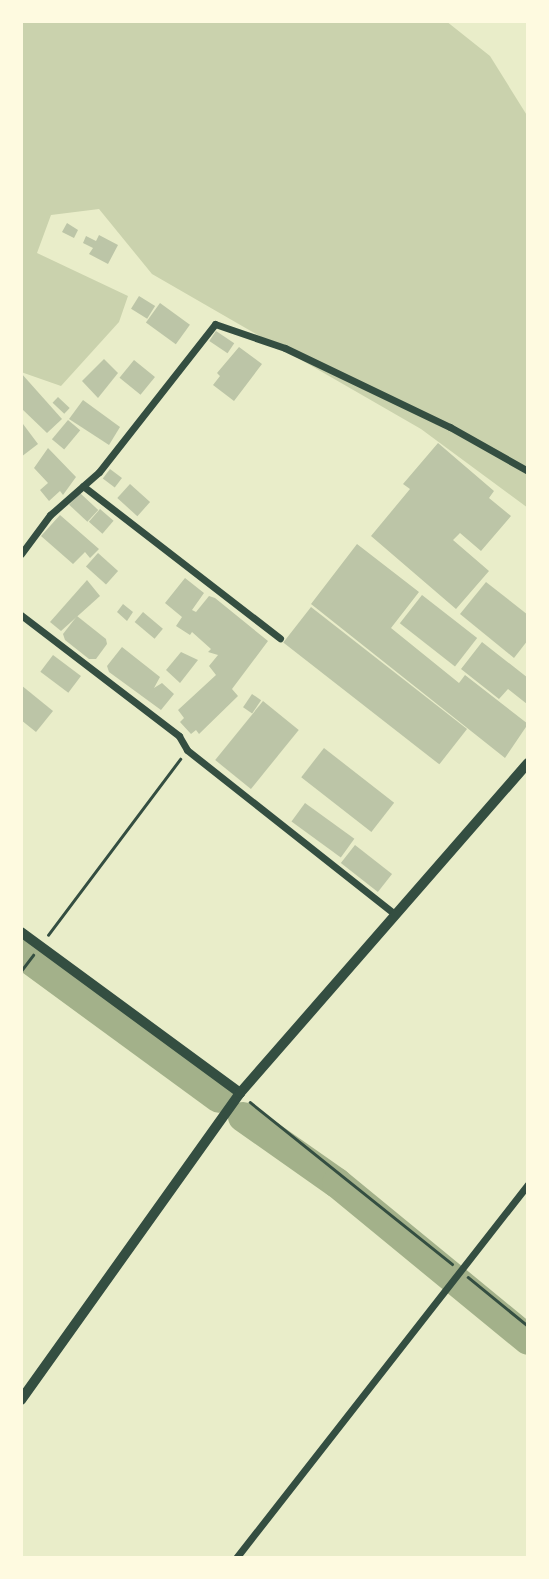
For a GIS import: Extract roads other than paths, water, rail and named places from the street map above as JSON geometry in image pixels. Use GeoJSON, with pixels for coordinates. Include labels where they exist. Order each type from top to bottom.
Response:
{"type":"FeatureCollection","features":[{"type":"Feature","properties":{"kind":"main road"},"geometry":{"type":"LineString","coordinates":[[21,1400],[240,1093],[528,763]]}},
{"type":"Feature","properties":{"kind":"street"},"geometry":{"type":"LineString","coordinates":[[21,554],[50,515],[83,486],[215,324],[285,348],[450,427],[528,471]]}},
{"type":"Feature","properties":{"kind":"street"},"geometry":{"type":"LineString","coordinates":[[83,486],[280,638]]}},
{"type":"Feature","properties":{"kind":"street"},"geometry":{"type":"LineString","coordinates":[[21,615],[179,736],[187,750],[395,914]]}},
{"type":"Feature","properties":{"kind":"street"},"geometry":{"type":"LineString","coordinates":[[21,932],[36,951],[240,1093]]}},
{"type":"Feature","properties":{"kind":"street"},"geometry":{"type":"LineString","coordinates":[[236,1558],[448,1282],[528,1184]]}},
{"type":"Feature","properties":{"kind":"waterway"},"geometry":{"type":"LineString","coordinates":[[21,953],[219,1098]]}},
{"type":"Feature","properties":{"kind":"waterway"},"geometry":{"type":"LineString","coordinates":[[243,1117],[337,1183],[528,1340]]}}]}
